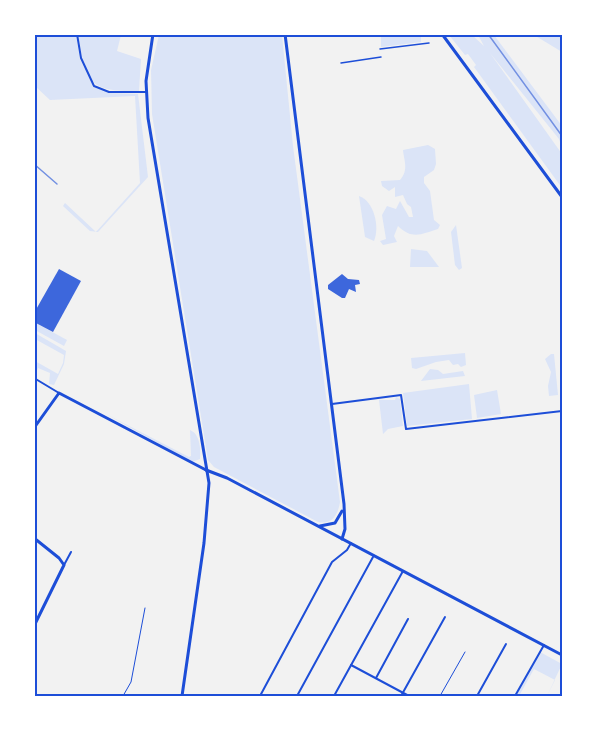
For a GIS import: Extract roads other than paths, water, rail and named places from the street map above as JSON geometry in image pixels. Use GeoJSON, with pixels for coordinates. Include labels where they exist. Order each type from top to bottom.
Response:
{"type":"FeatureCollection","features":[{"type":"Feature","properties":{"kind":"main road"},"geometry":{"type":"LineString","coordinates":[[153,34],[146,93],[150,136],[208,483],[206,524],[182,696]]}},
{"type":"Feature","properties":{"kind":"main road"},"geometry":{"type":"LineString","coordinates":[[285,34],[344,504],[345,529],[342,538]]}},
{"type":"Feature","properties":{"kind":"main road"},"geometry":{"type":"LineString","coordinates":[[442,34],[562,197]]}},
{"type":"Feature","properties":{"kind":"main road"},"geometry":{"type":"LineString","coordinates":[[34,428],[59,393],[342,538],[562,655]]}},
{"type":"Feature","properties":{"kind":"main road"},"geometry":{"type":"LineString","coordinates":[[317,525],[328,526],[335,523],[344,504]]}},
{"type":"Feature","properties":{"kind":"main road"},"geometry":{"type":"LineString","coordinates":[[34,538],[59,558],[64,565],[34,626]]}},
{"type":"Feature","properties":{"kind":"street"},"geometry":{"type":"LineString","coordinates":[[78,34],[81,58],[94,86],[110,92],[146,93]]}},
{"type":"Feature","properties":{"kind":"street"},"geometry":{"type":"LineString","coordinates":[[380,50],[429,43]]}},
{"type":"Feature","properties":{"kind":"street"},"geometry":{"type":"LineString","coordinates":[[341,63],[381,57]]}},
{"type":"Feature","properties":{"kind":"street"},"geometry":{"type":"LineString","coordinates":[[34,378],[59,393]]}},
{"type":"Feature","properties":{"kind":"street"},"geometry":{"type":"LineString","coordinates":[[331,404],[401,395],[406,429],[562,411]]}},
{"type":"Feature","properties":{"kind":"street"},"geometry":{"type":"LineString","coordinates":[[260,696],[332,562],[347,550],[351,543]]}},
{"type":"Feature","properties":{"kind":"street"},"geometry":{"type":"LineString","coordinates":[[64,565],[71,552]]}},
{"type":"Feature","properties":{"kind":"street"},"geometry":{"type":"LineString","coordinates":[[297,696],[374,555]]}},
{"type":"Feature","properties":{"kind":"street"},"geometry":{"type":"LineString","coordinates":[[334,696],[403,571]]}},
{"type":"Feature","properties":{"kind":"street"},"geometry":{"type":"LineString","coordinates":[[402,695],[445,617]]}},
{"type":"Feature","properties":{"kind":"street"},"geometry":{"type":"LineString","coordinates":[[376,678],[408,619]]}},
{"type":"Feature","properties":{"kind":"street"},"geometry":{"type":"LineString","coordinates":[[477,696],[506,644]]}},
{"type":"Feature","properties":{"kind":"street"},"geometry":{"type":"LineString","coordinates":[[515,696],[544,645]]}},
{"type":"Feature","properties":{"kind":"street"},"geometry":{"type":"LineString","coordinates":[[351,665],[402,695],[409,696]]}},
{"type":"Feature","properties":{"kind":"lane"},"geometry":{"type":"LineString","coordinates":[[123,696],[131,682],[145,608]]}},
{"type":"Feature","properties":{"kind":"lane"},"geometry":{"type":"LineString","coordinates":[[440,696],[465,652]]}},
{"type":"Feature","properties":{"kind":"railway"},"geometry":{"type":"LineString","coordinates":[[488,34],[562,136]]}},
{"type":"Feature","properties":{"kind":"railway"},"geometry":{"type":"LineString","coordinates":[[34,164],[57,184]]}}]}
